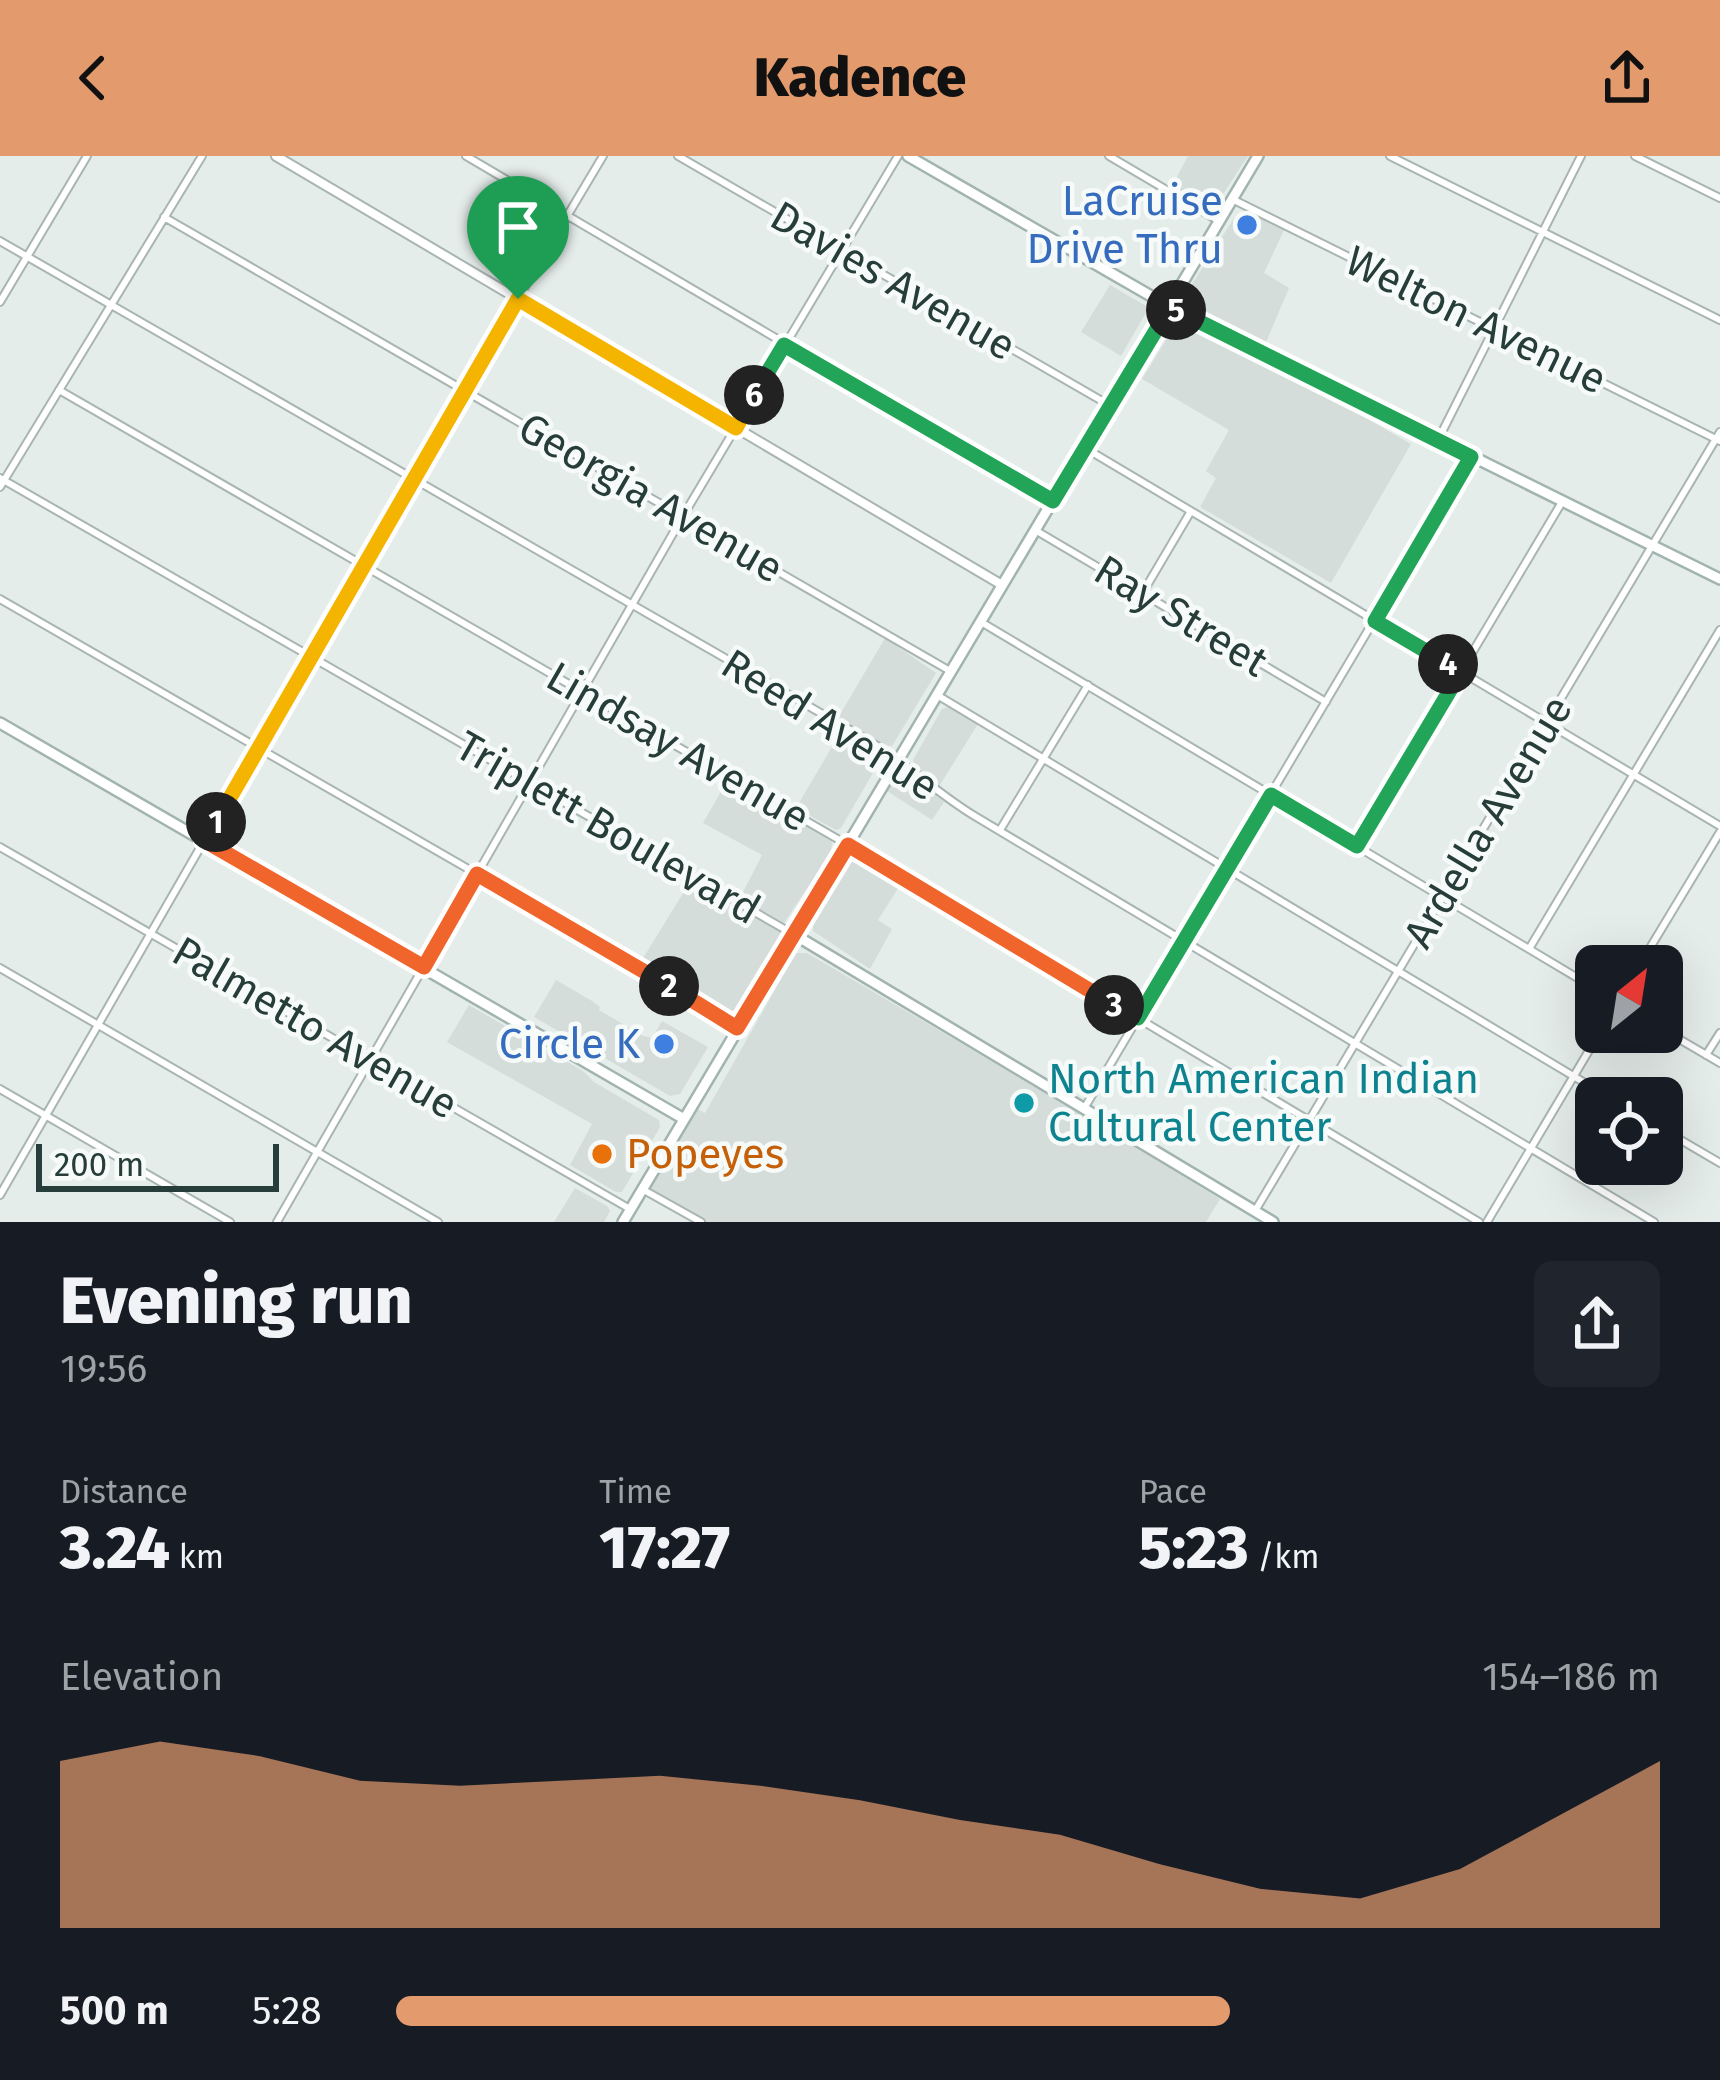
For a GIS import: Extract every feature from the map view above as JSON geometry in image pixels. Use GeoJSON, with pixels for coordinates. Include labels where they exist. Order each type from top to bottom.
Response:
{"type":"FeatureCollection","features":[{"type":"Feature","properties":{"kind":"main road"},"geometry":{"type":"LineString","coordinates":[[908,156],[1170,307],[1720,579]]}},
{"type":"Feature","properties":{"kind":"main road"},"geometry":{"type":"LineString","coordinates":[[623,1222],[1258,156]]}},
{"type":"Feature","properties":{"kind":"main road"},"geometry":{"type":"LineString","coordinates":[[0,723],[684,1119]]}},
{"type":"Feature","properties":{"kind":"main road","name":"Triplett Boulevard"},"geometry":{"type":"LineString","coordinates":[[795,935],[1273,1222]]}},
{"type":"Feature","properties":{"kind":"street"},"geometry":{"type":"LineString","coordinates":[[0,302],[87,156]]}},
{"type":"Feature","properties":{"kind":"street"},"geometry":{"type":"LineString","coordinates":[[1,482],[202,156]]}},
{"type":"Feature","properties":{"kind":"street"},"geometry":{"type":"LineString","coordinates":[[276,156],[1002,585]]}},
{"type":"Feature","properties":{"kind":"street"},"geometry":{"type":"LineString","coordinates":[[466,156],[1053,501]]}},
{"type":"Feature","properties":{"kind":"street"},"geometry":{"type":"LineString","coordinates":[[0,1195],[603,156]]}},
{"type":"Feature","properties":{"kind":"street","name":"Davies Avenue"},"geometry":{"type":"LineString","coordinates":[[678,156],[1109,405]]}},
{"type":"Feature","properties":{"kind":"street"},"geometry":{"type":"LineString","coordinates":[[277,1222],[683,516],[898,156]]}},
{"type":"Feature","properties":{"kind":"street"},"geometry":{"type":"LineString","coordinates":[[1108,156],[1220,221]]}},
{"type":"Feature","properties":{"kind":"street"},"geometry":{"type":"LineString","coordinates":[[1390,156],[1720,320]]}},
{"type":"Feature","properties":{"kind":"street"},"geometry":{"type":"LineString","coordinates":[[1438,440],[1581,156]]}},
{"type":"Feature","properties":{"kind":"street"},"geometry":{"type":"LineString","coordinates":[[1635,156],[1720,198]]}},
{"type":"Feature","properties":{"kind":"street","name":"Welton Avenue"},"geometry":{"type":"LineString","coordinates":[[1232,200],[1719,437]]}},
{"type":"Feature","properties":{"kind":"street","name":"Georgia Avenue"},"geometry":{"type":"LineString","coordinates":[[164,218],[950,671]]}},
{"type":"Feature","properties":{"kind":"street","name":"Reed Avenue"},"geometry":{"type":"LineString","coordinates":[[0,241],[899,759],[946,799],[1654,1222]]}},
{"type":"Feature","properties":{"kind":"street","name":"Lindsay Avenue"},"geometry":{"type":"LineString","coordinates":[[59,390],[848,845],[1483,1222]]}},
{"type":"Feature","properties":{"kind":"street","name":"Ardella Avenue"},"geometry":{"type":"LineString","coordinates":[[1255,1211],[1719,437]]}},
{"type":"Feature","properties":{"kind":"street"},"geometry":{"type":"LineString","coordinates":[[1085,448],[1720,829],[1652,945]]}},
{"type":"Feature","properties":{"kind":"street"},"geometry":{"type":"LineString","coordinates":[[1084,1107],[1471,457]]}},
{"type":"Feature","properties":{"kind":"street","name":"Triplett Boulevard"},"geometry":{"type":"LineString","coordinates":[[1,482],[795,935]]}},
{"type":"Feature","properties":{"kind":"street"},"geometry":{"type":"LineString","coordinates":[[1357,846],[1562,502]]}},
{"type":"Feature","properties":{"kind":"street"},"geometry":{"type":"LineString","coordinates":[[1142,593],[1191,511]]}},
{"type":"Feature","properties":{"kind":"street","name":"Ray Street"},"geometry":{"type":"LineString","coordinates":[[1035,530],[1326,702]]}},
{"type":"Feature","properties":{"kind":"street"},"geometry":{"type":"LineString","coordinates":[[0,599],[737,1028]]}},
{"type":"Feature","properties":{"kind":"street"},"geometry":{"type":"LineString","coordinates":[[981,622],[1575,977]]}},
{"type":"Feature","properties":{"kind":"street"},"geometry":{"type":"LineString","coordinates":[[1529,950],[1720,630]]}},
{"type":"Feature","properties":{"kind":"street"},"geometry":{"type":"LineString","coordinates":[[1000,830],[1088,685]]}},
{"type":"Feature","properties":{"kind":"street"},"geometry":{"type":"LineString","coordinates":[[937,695],[1574,1076]]}},
{"type":"Feature","properties":{"kind":"street","name":"Palmetto Avenue"},"geometry":{"type":"LineString","coordinates":[[0,847],[630,1209]]}},
{"type":"Feature","properties":{"kind":"street"},"geometry":{"type":"LineString","coordinates":[[0,968],[438,1222]]}},
{"type":"Feature","properties":{"kind":"street"},"geometry":{"type":"LineString","coordinates":[[1706,1055],[1720,1033]]}},
{"type":"Feature","properties":{"kind":"street"},"geometry":{"type":"LineString","coordinates":[[1683,1041],[1720,1064]]}},
{"type":"Feature","properties":{"kind":"street"},"geometry":{"type":"LineString","coordinates":[[1483,1222],[1588,1053]]}},
{"type":"Feature","properties":{"kind":"street"},"geometry":{"type":"LineString","coordinates":[[0,1089],[230,1222]]}},
{"type":"Feature","properties":{"kind":"street"},"geometry":{"type":"LineString","coordinates":[[1683,1141],[1720,1163]]}},
{"type":"Feature","properties":{"kind":"street"},"geometry":{"type":"LineString","coordinates":[[642,1189],[701,1222]]}},
{"type":"Feature","properties":{"kind":"shaded area"},"geometry":{"type":"Polygon","coordinates":[[[1188,156],[1248,156],[1212,211],[1171,188],[1188,156]]]}},
{"type":"Feature","properties":{"kind":"shaded area"},"geometry":{"type":"Polygon","coordinates":[[[1243,211],[1285,228],[1264,273],[1289,288],[1264,347],[1186,304],[1185,295],[1243,211]]]}},
{"type":"Feature","properties":{"kind":"shaded area"},"geometry":{"type":"Polygon","coordinates":[[[1110,285],[1147,311],[1121,356],[1081,332],[1110,285]]]}},
{"type":"Feature","properties":{"kind":"shaded area"},"geometry":{"type":"Polygon","coordinates":[[[1178,324],[1265,366],[1269,362],[1411,444],[1331,583],[1200,507],[1216,478],[1206,471],[1229,430],[1142,379],[1178,324]]]}},
{"type":"Feature","properties":{"kind":"shaded area"},"geometry":{"type":"Polygon","coordinates":[[[885,638],[936,673],[892,746],[838,718],[885,638]]]}},
{"type":"Feature","properties":{"kind":"shaded area"},"geometry":{"type":"Polygon","coordinates":[[[948,707],[978,724],[938,788],[913,760],[942,709],[948,707]]]}},
{"type":"Feature","properties":{"kind":"shaded area"},"geometry":{"type":"Polygon","coordinates":[[[843,728],[884,754],[836,830],[796,808],[843,728]]]}},
{"type":"Feature","properties":{"kind":"shaded area"},"geometry":{"type":"Polygon","coordinates":[[[905,772],[944,802],[932,820],[887,791],[905,772]]]}},
{"type":"Feature","properties":{"kind":"shaded area"},"geometry":{"type":"Polygon","coordinates":[[[728,779],[832,842],[831,852],[784,923],[740,898],[762,855],[703,823],[728,779]]]}},
{"type":"Feature","properties":{"kind":"shaded area"},"geometry":{"type":"Polygon","coordinates":[[[851,856],[859,856],[902,882],[878,920],[892,929],[870,969],[813,931],[851,856]]]}},
{"type":"Feature","properties":{"kind":"shaded area"},"geometry":{"type":"Polygon","coordinates":[[[693,877],[795,935],[737,1027],[637,968],[693,877]]]}},
{"type":"Feature","properties":{"kind":"shaded area"},"geometry":{"type":"Polygon","coordinates":[[[796,953],[807,953],[1220,1199],[1206,1222],[701,1222],[642,1189],[692,1106],[705,1113],[796,953]]]}},
{"type":"Feature","properties":{"kind":"shaded area"},"geometry":{"type":"Polygon","coordinates":[[[556,980],[643,1036],[652,1038],[662,1021],[708,1047],[680,1094],[670,1096],[534,1017],[556,980]]]}},
{"type":"Feature","properties":{"kind":"shaded area"},"geometry":{"type":"Polygon","coordinates":[[[469,1005],[659,1120],[660,1127],[622,1192],[570,1165],[592,1124],[447,1042],[469,1005]]]}},
{"type":"Feature","properties":{"kind":"shaded area"},"geometry":{"type":"Polygon","coordinates":[[[575,1188],[607,1206],[610,1211],[604,1222],[554,1222],[575,1188]]]}},
{"type":"Feature","properties":{"kind":"place","name":"LaCruise Drive Thru"},"geometry":{"type":"Point","coordinates":[1247,225]}},
{"type":"Feature","properties":{"kind":"place","name":"Circle K"},"geometry":{"type":"Point","coordinates":[664,1044]}},
{"type":"Feature","properties":{"kind":"place","name":"North American Indian Cultural Center"},"geometry":{"type":"Point","coordinates":[1024,1103]}},
{"type":"Feature","properties":{"kind":"place","name":"Popeyes"},"geometry":{"type":"Point","coordinates":[602,1154]}},
{"type":"Feature","properties":{"kind":"route"},"geometry":{"type":"LineString","coordinates":[[518,299],[736,428],[784,345],[1053,501],[1170,307],[1471,457],[1375,621],[1461,672],[1357,846],[1271,795],[1138,1018],[848,845],[737,1028],[477,874],[424,967],[205,841],[518,299]]}}]}
